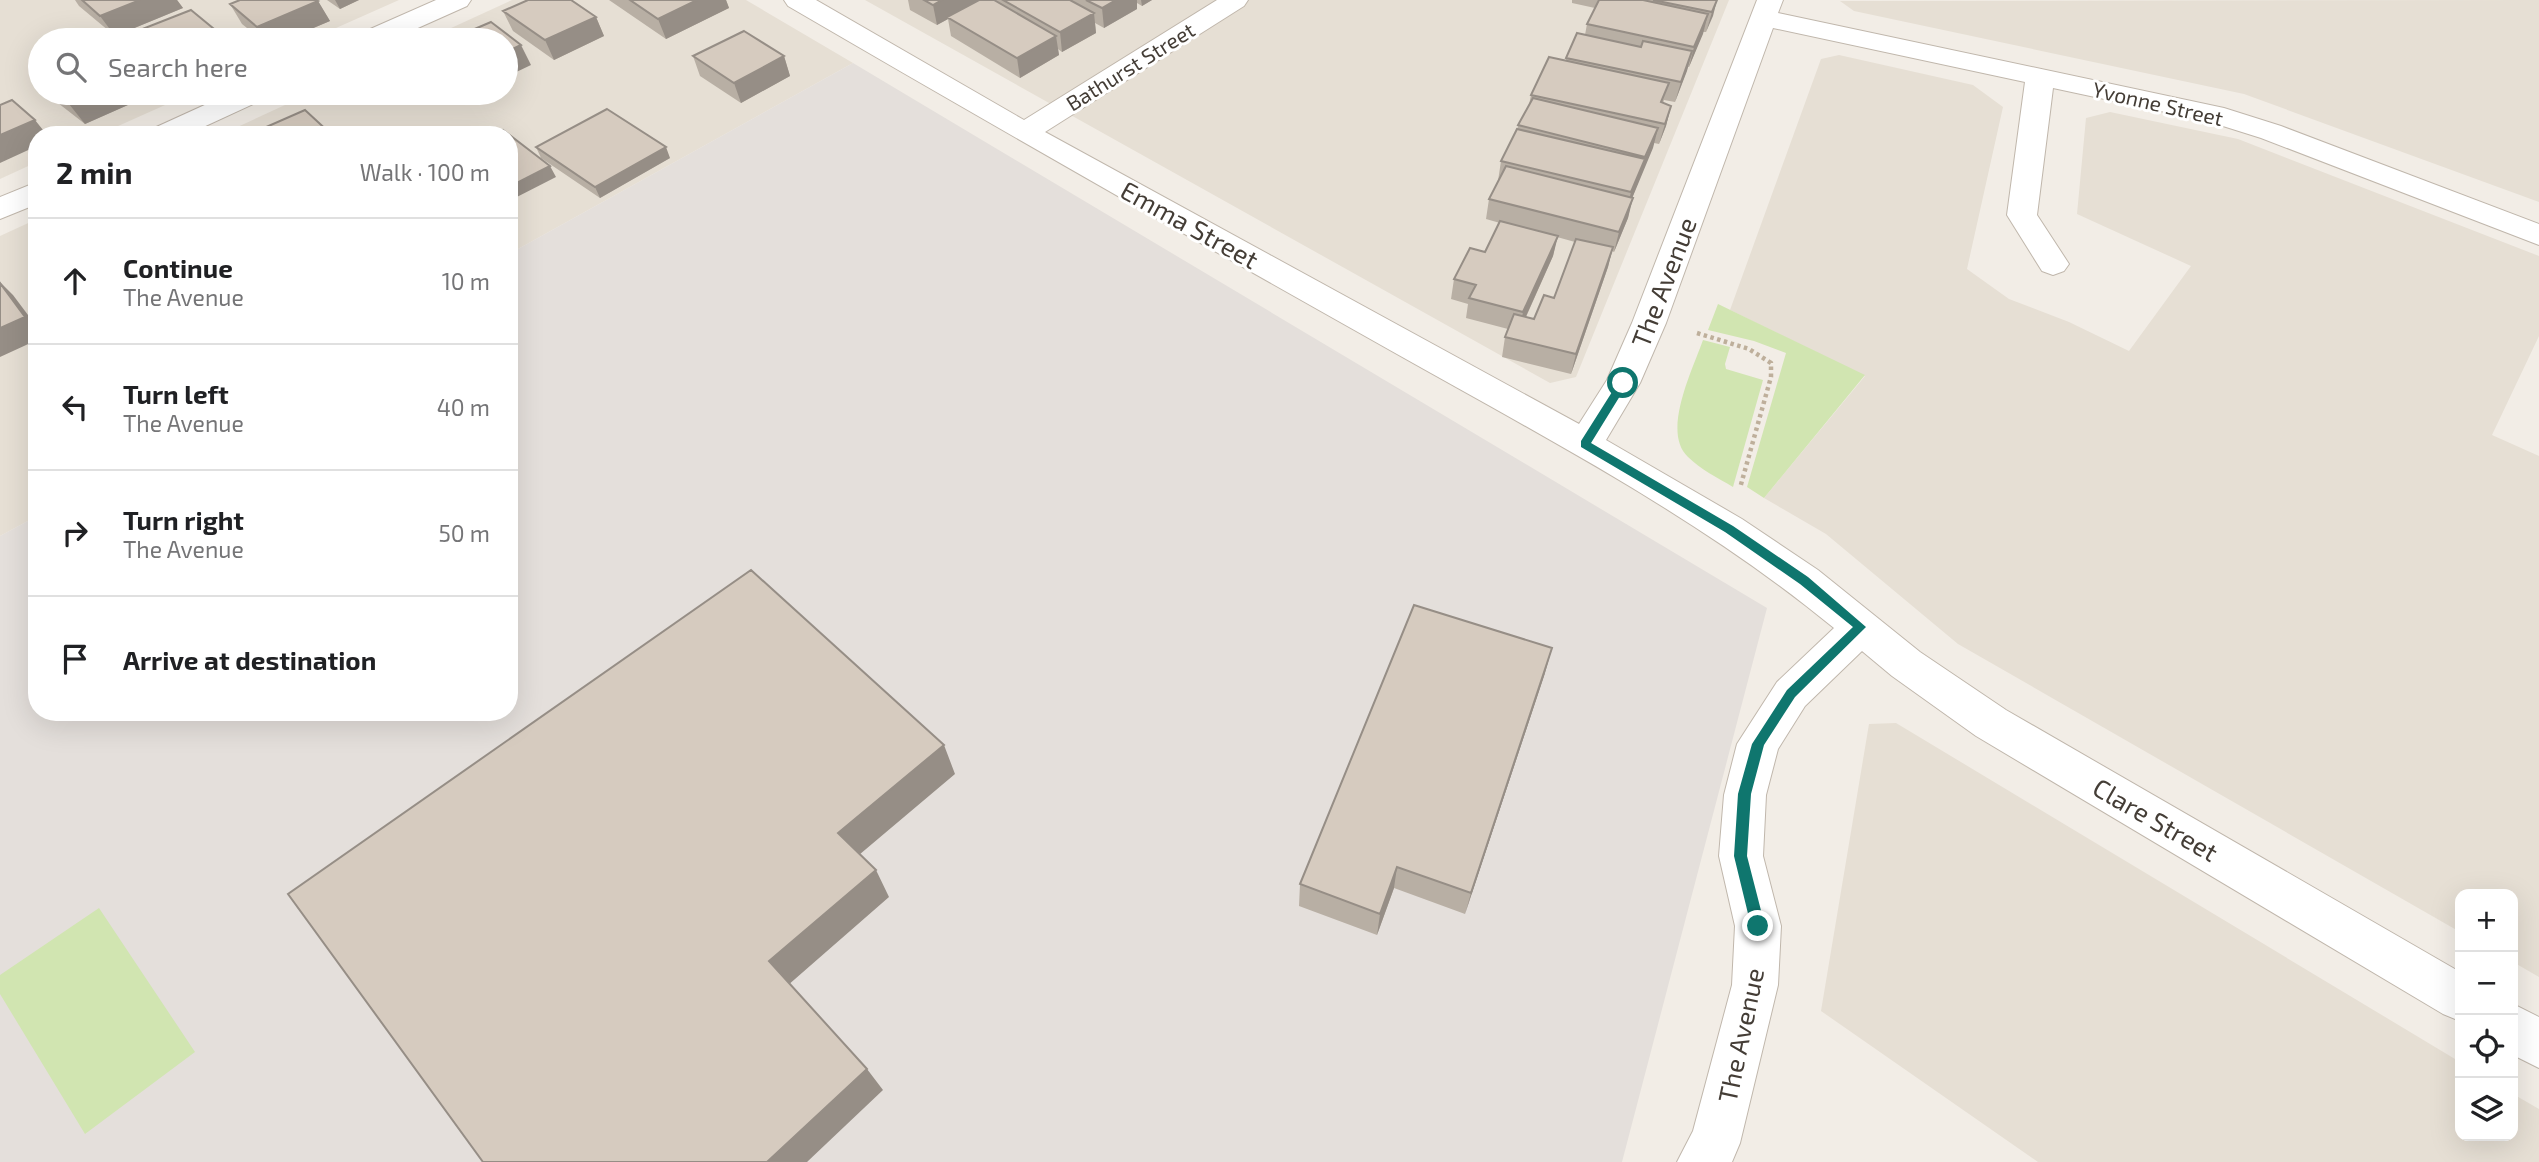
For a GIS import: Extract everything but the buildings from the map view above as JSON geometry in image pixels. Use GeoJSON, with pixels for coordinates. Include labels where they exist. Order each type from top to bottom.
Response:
{"type":"FeatureCollection","features":[{"type":"Feature","properties":{"kind":"street"},"geometry":{"type":"LineString","coordinates":[[396,28],[458,0]]}},
{"type":"Feature","properties":{"kind":"street","name":"Emma Street"},"geometry":{"type":"LineString","coordinates":[[797,0],[1024,132],[1585,444]]}},
{"type":"Feature","properties":{"kind":"street","name":"Bathurst Street"},"geometry":{"type":"LineString","coordinates":[[1024,132],[1235,0]]}},
{"type":"Feature","properties":{"kind":"street","name":"Yvonne Street"},"geometry":{"type":"LineString","coordinates":[[1766,9],[2040,77],[2214,114],[2271,132],[2539,235]]}},
{"type":"Feature","properties":{"kind":"street","name":"The Avenue"},"geometry":{"type":"LineString","coordinates":[[1585,444],[1623,383],[1649,323],[1766,9]]}},
{"type":"Feature","properties":{"kind":"street"},"geometry":{"type":"LineString","coordinates":[[2040,77],[2022,215],[2053,264]]}},
{"type":"Feature","properties":{"kind":"street"},"geometry":{"type":"LineString","coordinates":[[182,126],[228,105]]}},
{"type":"Feature","properties":{"kind":"street"},"geometry":{"type":"LineString","coordinates":[[0,209],[28,196]]}},
{"type":"Feature","properties":{"kind":"street"},"geometry":{"type":"LineString","coordinates":[[1585,444],[1729,529],[1804,581],[1861,627]]}},
{"type":"Feature","properties":{"kind":"street","name":"The Avenue"},"geometry":{"type":"LineString","coordinates":[[1702,1162],[1716,1143],[1755,985],[1758,926],[1741,856],[1745,794],[1758,744],[1791,694],[1861,627]]}},
{"type":"Feature","properties":{"kind":"street","name":"Clare Street"},"geometry":{"type":"LineString","coordinates":[[1861,627],[1906,664],[1992,723],[2455,995]]}},
{"type":"Feature","properties":{"kind":"street"},"geometry":{"type":"LineString","coordinates":[[2518,1031],[2539,1044]]}},
{"type":"Feature","properties":{"kind":"path"},"geometry":{"type":"LineString","coordinates":[[1698,333],[1749,349],[1771,363],[1771,377],[1737,499]]}},
{"type":"Feature","properties":{"kind":"shaded area"},"geometry":{"type":"Polygon","coordinates":[[[0,0],[399,0],[336,28],[28,28],[28,105],[165,105],[118,126],[28,126],[28,166],[0,179],[0,0]]]}},
{"type":"Feature","properties":{"kind":"shaded area"},"geometry":{"type":"Polygon","coordinates":[[[512,0],[746,0],[853,63],[518,249],[518,126],[240,126],[285,105],[518,105],[518,28],[451,28],[512,0]]]}},
{"type":"Feature","properties":{"kind":"shaded area"},"geometry":{"type":"Polygon","coordinates":[[[865,0],[1729,0],[1576,377],[1550,383],[865,0]]]}},
{"type":"Feature","properties":{"kind":"shaded area"},"geometry":{"type":"Polygon","coordinates":[[[2539,0],[2539,202],[2244,94],[1854,11],[1840,1],[2539,0]]]}},
{"type":"Feature","properties":{"kind":"shaded area"},"geometry":{"type":"Polygon","coordinates":[[[1839,55],[1973,85],[2003,107],[1967,269],[2009,299],[2069,322],[2129,351],[2191,266],[2077,214],[2086,118],[2110,112],[2238,139],[2539,256],[2539,336],[2492,435],[2539,456],[2539,977],[2518,965],[2518,889],[2455,889],[2455,929],[1958,644],[1826,534],[1764,498],[1865,376],[1730,310],[1821,59],[1839,55]]]}},
{"type":"Feature","properties":{"kind":"shaded area"},"geometry":{"type":"Polygon","coordinates":[[[853,63],[1767,608],[1622,1162],[0,1162],[0,536],[28,521],[28,721],[518,721],[518,249],[853,63]]]}},
{"type":"Feature","properties":{"kind":"shaded area"},"geometry":{"type":"Polygon","coordinates":[[[28,223],[28,521],[0,536],[0,236],[28,223]]]}},
{"type":"Feature","properties":{"kind":"shaded area"},"geometry":{"type":"Polygon","coordinates":[[[1896,723],[2455,1059],[2455,1141],[2518,1141],[2518,1097],[2539,1109],[2539,1162],[2038,1162],[1821,1011],[1869,724],[1896,723]]]}},
{"type":"Feature","properties":{"kind":"green space"},"geometry":{"type":"Polygon","coordinates":[[[1718,304],[1865,375],[1764,498],[1747,487],[1786,353],[1754,341],[1708,330],[1718,304]]]}},
{"type":"Feature","properties":{"kind":"green space"},"geometry":{"type":"Polygon","coordinates":[[[1703,340],[1730,347],[1726,369],[1763,380],[1733,487],[1688,457],[1680,446],[1678,417],[1703,340]]]}},
{"type":"Feature","properties":{"kind":"green space"},"geometry":{"type":"Polygon","coordinates":[[[99,908],[195,1052],[85,1134],[0,994],[0,975],[99,908]]]}},
{"type":"Feature","properties":{"kind":"route"},"geometry":{"type":"LineString","coordinates":[[1623,383],[1585,444],[1729,529],[1804,581],[1861,627],[1791,694],[1758,744],[1745,794],[1741,856],[1758,926]]}}]}
